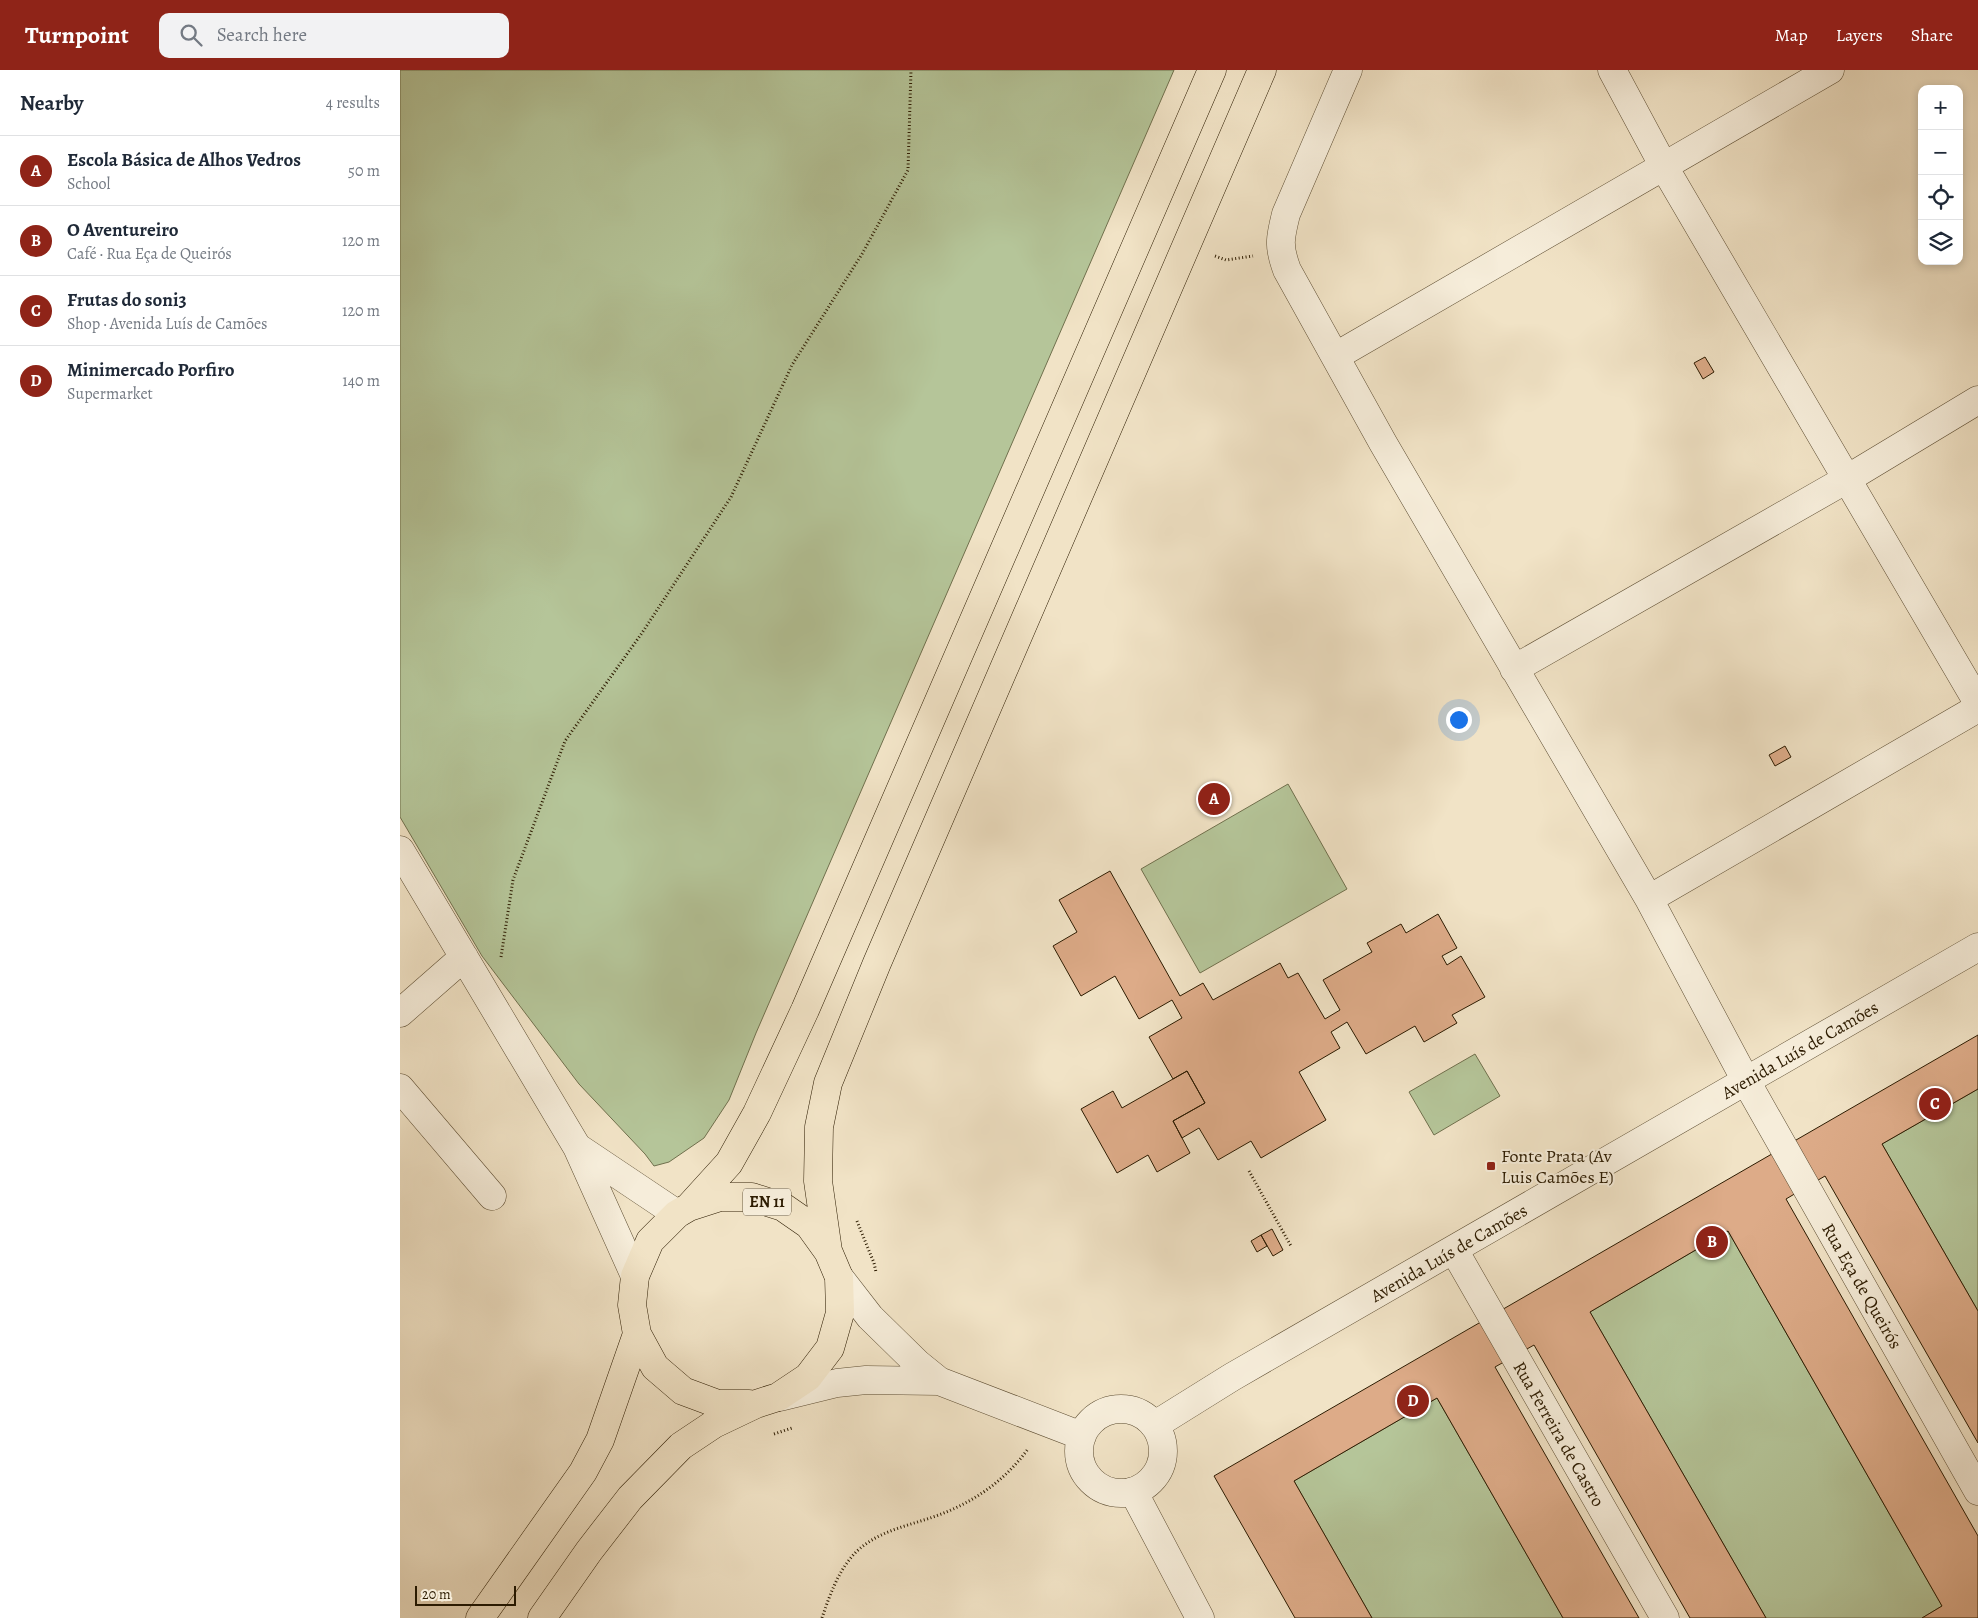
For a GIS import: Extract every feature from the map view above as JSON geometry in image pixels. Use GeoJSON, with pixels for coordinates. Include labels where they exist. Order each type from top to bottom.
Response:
{"type":"FeatureCollection","features":[{"type":"Feature","properties":{"kind":"main road"},"geometry":{"type":"LineString","coordinates":[[683,1211],[728,1163],[756,1113],[805,1010],[1212,70]]}},
{"type":"Feature","properties":{"kind":"main road"},"geometry":{"type":"LineString","coordinates":[[828,1251],[818,1181],[819,1127],[828,1083],[881,954],[1262,70]]}},
{"type":"Feature","properties":{"kind":"main road","name":"EN 11"},"geometry":{"type":"LineString","coordinates":[[720,1197],[752,1197],[783,1206],[809,1225],[828,1251],[839,1277],[840,1314],[830,1348],[808,1377],[767,1401],[718,1404],[683,1391],[654,1367],[637,1334],[632,1305],[635,1276],[650,1241],[683,1211],[720,1197]]}},
{"type":"Feature","properties":{"kind":"main road"},"geometry":{"type":"LineString","coordinates":[[480,1618],[583,1472],[600,1440],[637,1334]]}},
{"type":"Feature","properties":{"kind":"main road"},"geometry":{"type":"LineString","coordinates":[[542,1618],[630,1498],[681,1446],[714,1424],[767,1401]]}},
{"type":"Feature","properties":{"kind":"street"},"geometry":{"type":"LineString","coordinates":[[1280,252],[1280,236],[1286,214],[1348,70]]}},
{"type":"Feature","properties":{"kind":"street"},"geometry":{"type":"LineString","coordinates":[[1612,70],[1663,165],[1978,703]]}},
{"type":"Feature","properties":{"kind":"street"},"geometry":{"type":"LineString","coordinates":[[1336,356],[1830,70]]}},
{"type":"Feature","properties":{"kind":"street","name":"Rua Eça de Queirós"},"geometry":{"type":"LineString","coordinates":[[1280,252],[1296,286],[1383,443],[1649,899],[1746,1081],[1978,1491]]}},
{"type":"Feature","properties":{"kind":"street"},"geometry":{"type":"LineString","coordinates":[[1514,669],[1847,478],[1978,400]]}},
{"type":"Feature","properties":{"kind":"street"},"geometry":{"type":"LineString","coordinates":[[1649,899],[1978,708]]}},
{"type":"Feature","properties":{"kind":"street"},"geometry":{"type":"LineString","coordinates":[[400,850],[577,1147],[635,1276]]}},
{"type":"Feature","properties":{"kind":"street","name":"Avenida Luís de Camões"},"geometry":{"type":"LineString","coordinates":[[1155,1425],[1232,1377],[1978,947]]}},
{"type":"Feature","properties":{"kind":"street"},"geometry":{"type":"LineString","coordinates":[[400,1013],[464,957]]}},
{"type":"Feature","properties":{"kind":"street"},"geometry":{"type":"LineString","coordinates":[[400,1088],[492,1196]]}},
{"type":"Feature","properties":{"kind":"street"},"geometry":{"type":"LineString","coordinates":[[577,1147],[683,1211]]}},
{"type":"Feature","properties":{"kind":"street","name":"Rua Ferreira de Castro"},"geometry":{"type":"LineString","coordinates":[[1454,1250],[1665,1618]]}},
{"type":"Feature","properties":{"kind":"street"},"geometry":{"type":"LineString","coordinates":[[839,1277],[870,1317],[918,1364],[939,1381],[1082,1436]]}},
{"type":"Feature","properties":{"kind":"street"},"geometry":{"type":"LineString","coordinates":[[767,1401],[837,1383],[866,1380],[939,1381]]}},
{"type":"Feature","properties":{"kind":"street"},"geometry":{"type":"LineString","coordinates":[[1116,1410],[1134,1411],[1146,1416],[1155,1425],[1163,1450],[1161,1464],[1155,1476],[1145,1485],[1133,1491],[1120,1493],[1107,1490],[1095,1484],[1086,1474],[1081,1462],[1082,1436],[1098,1416],[1116,1410]]}},
{"type":"Feature","properties":{"kind":"street"},"geometry":{"type":"LineString","coordinates":[[1133,1491],[1200,1618]]}},
{"type":"Feature","properties":{"kind":"path"},"geometry":{"type":"LineString","coordinates":[[501,958],[513,880],[565,741],[642,634],[731,497],[792,365],[862,254],[908,170],[911,70]]}},
{"type":"Feature","properties":{"kind":"path"},"geometry":{"type":"LineString","coordinates":[[1210,264],[1214,255],[1226,260],[1280,252]]}},
{"type":"Feature","properties":{"kind":"path"},"geometry":{"type":"LineString","coordinates":[[1250,1171],[1291,1246]]}},
{"type":"Feature","properties":{"kind":"path"},"geometry":{"type":"LineString","coordinates":[[856,1218],[874,1263],[877,1279]]}},
{"type":"Feature","properties":{"kind":"path"},"geometry":{"type":"LineString","coordinates":[[822,1618],[830,1594],[841,1572],[857,1552],[875,1538],[902,1526],[954,1510],[975,1499],[1000,1480],[1021,1459],[1048,1422]]}},
{"type":"Feature","properties":{"kind":"path"},"geometry":{"type":"LineString","coordinates":[[770,1434],[787,1431],[794,1426]]}},
{"type":"Feature","properties":{"kind":"green space"},"geometry":{"type":"Polygon","coordinates":[[[400,70],[1174,70],[756,1033],[729,1100],[704,1138],[669,1162],[654,1166],[579,1084],[482,956],[400,817],[400,70]]]}},
{"type":"Feature","properties":{"kind":"green space"},"geometry":{"type":"Polygon","coordinates":[[[1288,784],[1347,889],[1200,973],[1141,869],[1288,784]]]}},
{"type":"Feature","properties":{"kind":"green space"},"geometry":{"type":"Polygon","coordinates":[[[1475,1054],[1500,1096],[1434,1135],[1409,1092],[1475,1054]]]}},
{"type":"Feature","properties":{"kind":"green space"},"geometry":{"type":"Polygon","coordinates":[[[1978,1089],[1978,1311],[1882,1144],[1978,1089]]]}},
{"type":"Feature","properties":{"kind":"green space"},"geometry":{"type":"Polygon","coordinates":[[[1728,1231],[1942,1606],[1922,1618],[1766,1618],[1590,1312],[1728,1231]]]}},
{"type":"Feature","properties":{"kind":"green space"},"geometry":{"type":"Polygon","coordinates":[[[1437,1398],[1563,1618],[1372,1618],[1294,1481],[1437,1398]]]}},
{"type":"Feature","properties":{"kind":"building"},"geometry":{"type":"Polygon","coordinates":[[[1705,357],[1714,372],[1703,379],[1694,363],[1705,357]]]}},
{"type":"Feature","properties":{"kind":"building"},"geometry":{"type":"Polygon","coordinates":[[[1785,746],[1791,757],[1775,766],[1769,755],[1785,746]]]}},
{"type":"Feature","properties":{"kind":"building"},"geometry":{"type":"Polygon","coordinates":[[[1110,871],[1180,996],[1203,983],[1213,1000],[1280,963],[1288,978],[1298,973],[1325,1019],[1340,1010],[1323,980],[1372,952],[1367,943],[1401,924],[1406,933],[1438,914],[1457,948],[1442,956],[1447,965],[1461,956],[1485,997],[1452,1015],[1457,1023],[1424,1042],[1415,1026],[1366,1054],[1347,1022],[1331,1032],[1340,1048],[1299,1072],[1326,1120],[1261,1158],[1251,1141],[1218,1160],[1199,1128],[1182,1138],[1173,1121],[1205,1103],[1187,1071],[1173,1079],[1149,1037],[1182,1018],[1172,1000],[1139,1019],[1115,976],[1081,996],[1053,946],[1077,932],[1059,900],[1110,871]]]}},
{"type":"Feature","properties":{"kind":"building"},"geometry":{"type":"Polygon","coordinates":[[[1978,1035],[1978,1089],[1882,1144],[1978,1311],[1978,1443],[1825,1176],[1786,1199],[1978,1536],[1978,1618],[1922,1618],[1942,1606],[1728,1231],[1590,1312],[1766,1618],[1690,1618],[1534,1345],[1495,1367],[1639,1618],[1563,1618],[1437,1398],[1294,1481],[1372,1618],[1295,1618],[1214,1476],[1978,1035]]]}},
{"type":"Feature","properties":{"kind":"building"},"geometry":{"type":"Polygon","coordinates":[[[1187,1071],[1205,1103],[1173,1121],[1190,1153],[1157,1172],[1148,1155],[1117,1173],[1081,1109],[1113,1091],[1122,1108],[1187,1071]]]}},
{"type":"Feature","properties":{"kind":"building"},"geometry":{"type":"Polygon","coordinates":[[[1272,1229],[1283,1250],[1273,1256],[1261,1235],[1272,1229]]]}},
{"type":"Feature","properties":{"kind":"building"},"geometry":{"type":"Polygon","coordinates":[[[1261,1235],[1267,1246],[1257,1252],[1251,1241],[1261,1235]]]}},
{"type":"Feature","properties":{"kind":"place","name":"Escola Básica de Alhos Vedros"},"geometry":{"type":"Point","coordinates":[1214,799]}},
{"type":"Feature","properties":{"kind":"place","name":"Frutas do soni3"},"geometry":{"type":"Point","coordinates":[1935,1104]}},
{"type":"Feature","properties":{"kind":"place","name":"Fonte Prata (Av Luis Camões E)"},"geometry":{"type":"Point","coordinates":[1491,1166]}},
{"type":"Feature","properties":{"kind":"place","name":"O Aventureiro"},"geometry":{"type":"Point","coordinates":[1712,1242]}},
{"type":"Feature","properties":{"kind":"place","name":"Minimercado Porfiro"},"geometry":{"type":"Point","coordinates":[1413,1401]}}]}
